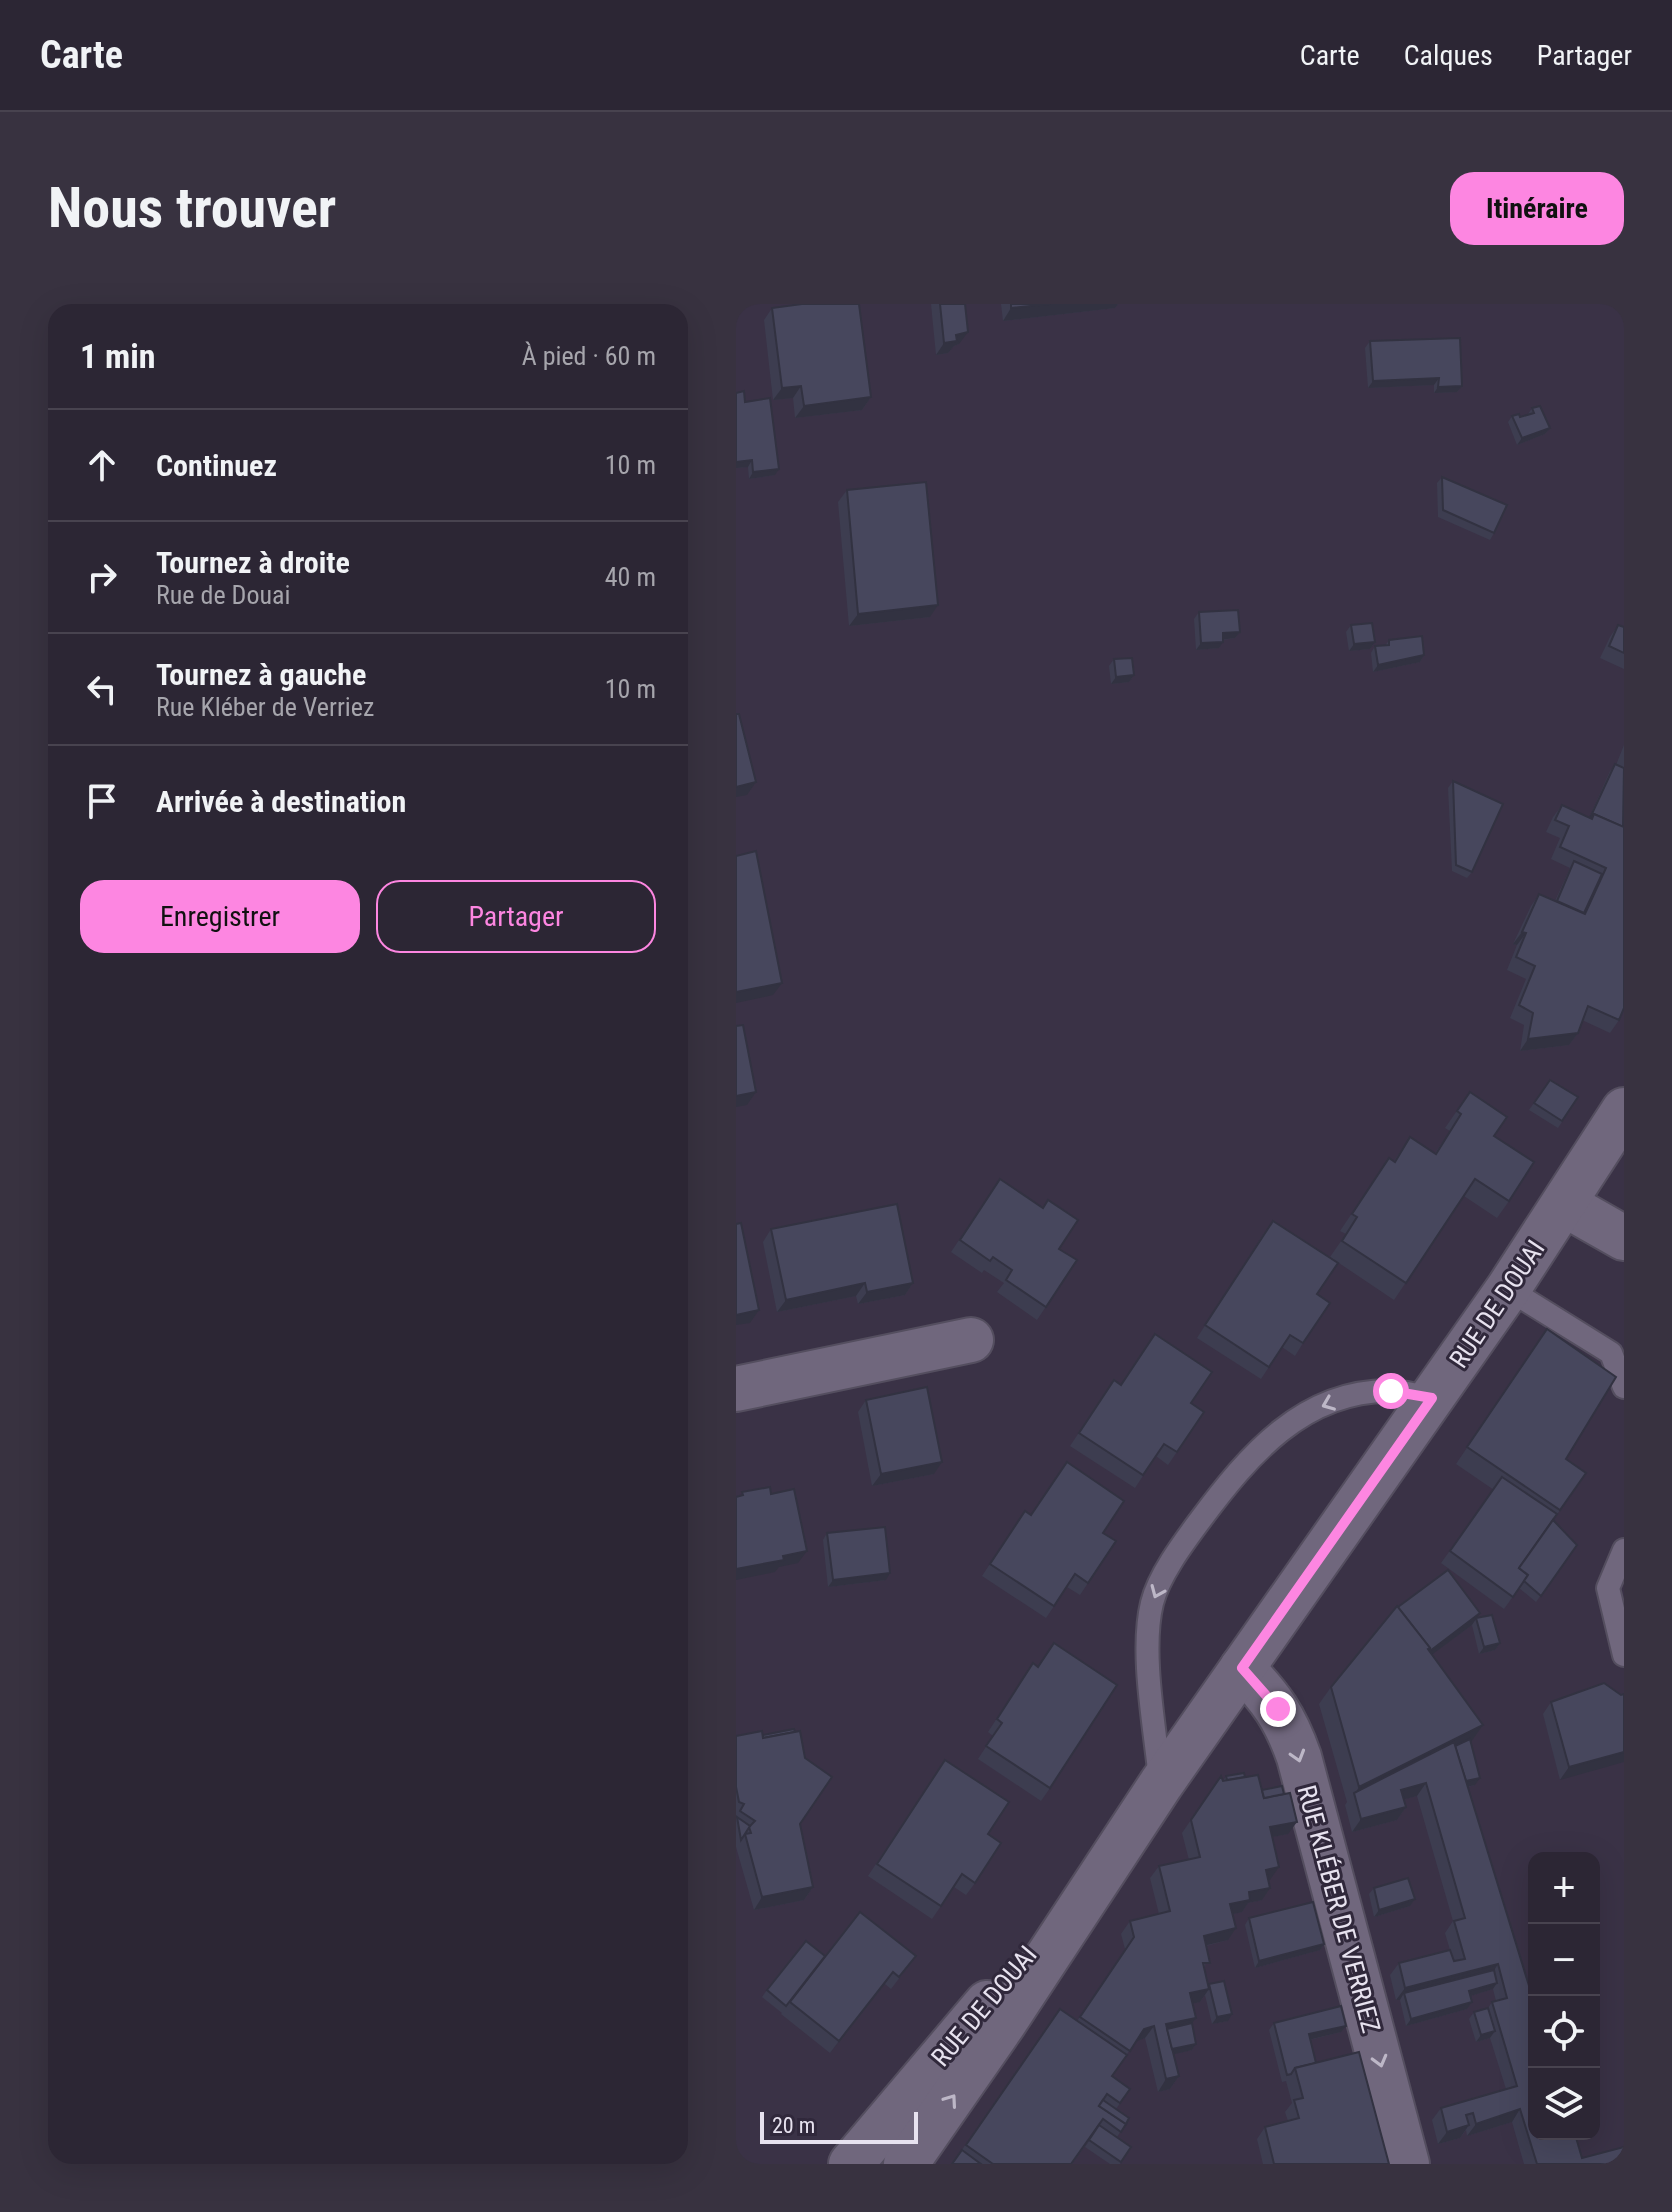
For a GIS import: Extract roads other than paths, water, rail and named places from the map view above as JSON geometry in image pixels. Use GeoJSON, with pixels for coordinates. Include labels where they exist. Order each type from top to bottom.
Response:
{"type":"FeatureCollection","features":[{"type":"Feature","properties":{"kind":"street","name":"RUE DE DOUAI"},"geometry":{"type":"LineString","coordinates":[[906,2164],[1004,2023],[1161,1784],[1508,1289],[1624,1110]]}},
{"type":"Feature","properties":{"kind":"street"},"geometry":{"type":"LineString","coordinates":[[1564,1204],[1624,1238]]}},
{"type":"Feature","properties":{"kind":"street"},"geometry":{"type":"LineString","coordinates":[[736,1389],[971,1340]]}},
{"type":"Feature","properties":{"kind":"street","name":"RUE KLÉBER DE VERRIEZ"},"geometry":{"type":"LineString","coordinates":[[1242,1668],[1278,1709],[1290,1730],[1299,1757],[1407,2164]]}},
{"type":"Feature","properties":{"kind":"street","name":"RUE DE DOUAI"},"geometry":{"type":"LineString","coordinates":[[851,2164],[1117,1848]]}},
{"type":"Feature","properties":{"kind":"lane"},"geometry":{"type":"LineString","coordinates":[[1508,1289],[1611,1353],[1624,1387]]}},
{"type":"Feature","properties":{"kind":"lane"},"geometry":{"type":"LineString","coordinates":[[1161,1784],[1148,1656],[1148,1626],[1153,1600],[1189,1536],[1230,1480],[1255,1453],[1276,1432],[1301,1416],[1360,1394],[1391,1391],[1432,1398]]}},
{"type":"Feature","properties":{"kind":"lane"},"geometry":{"type":"LineString","coordinates":[[1624,1550],[1608,1588],[1624,1655]]}}]}
